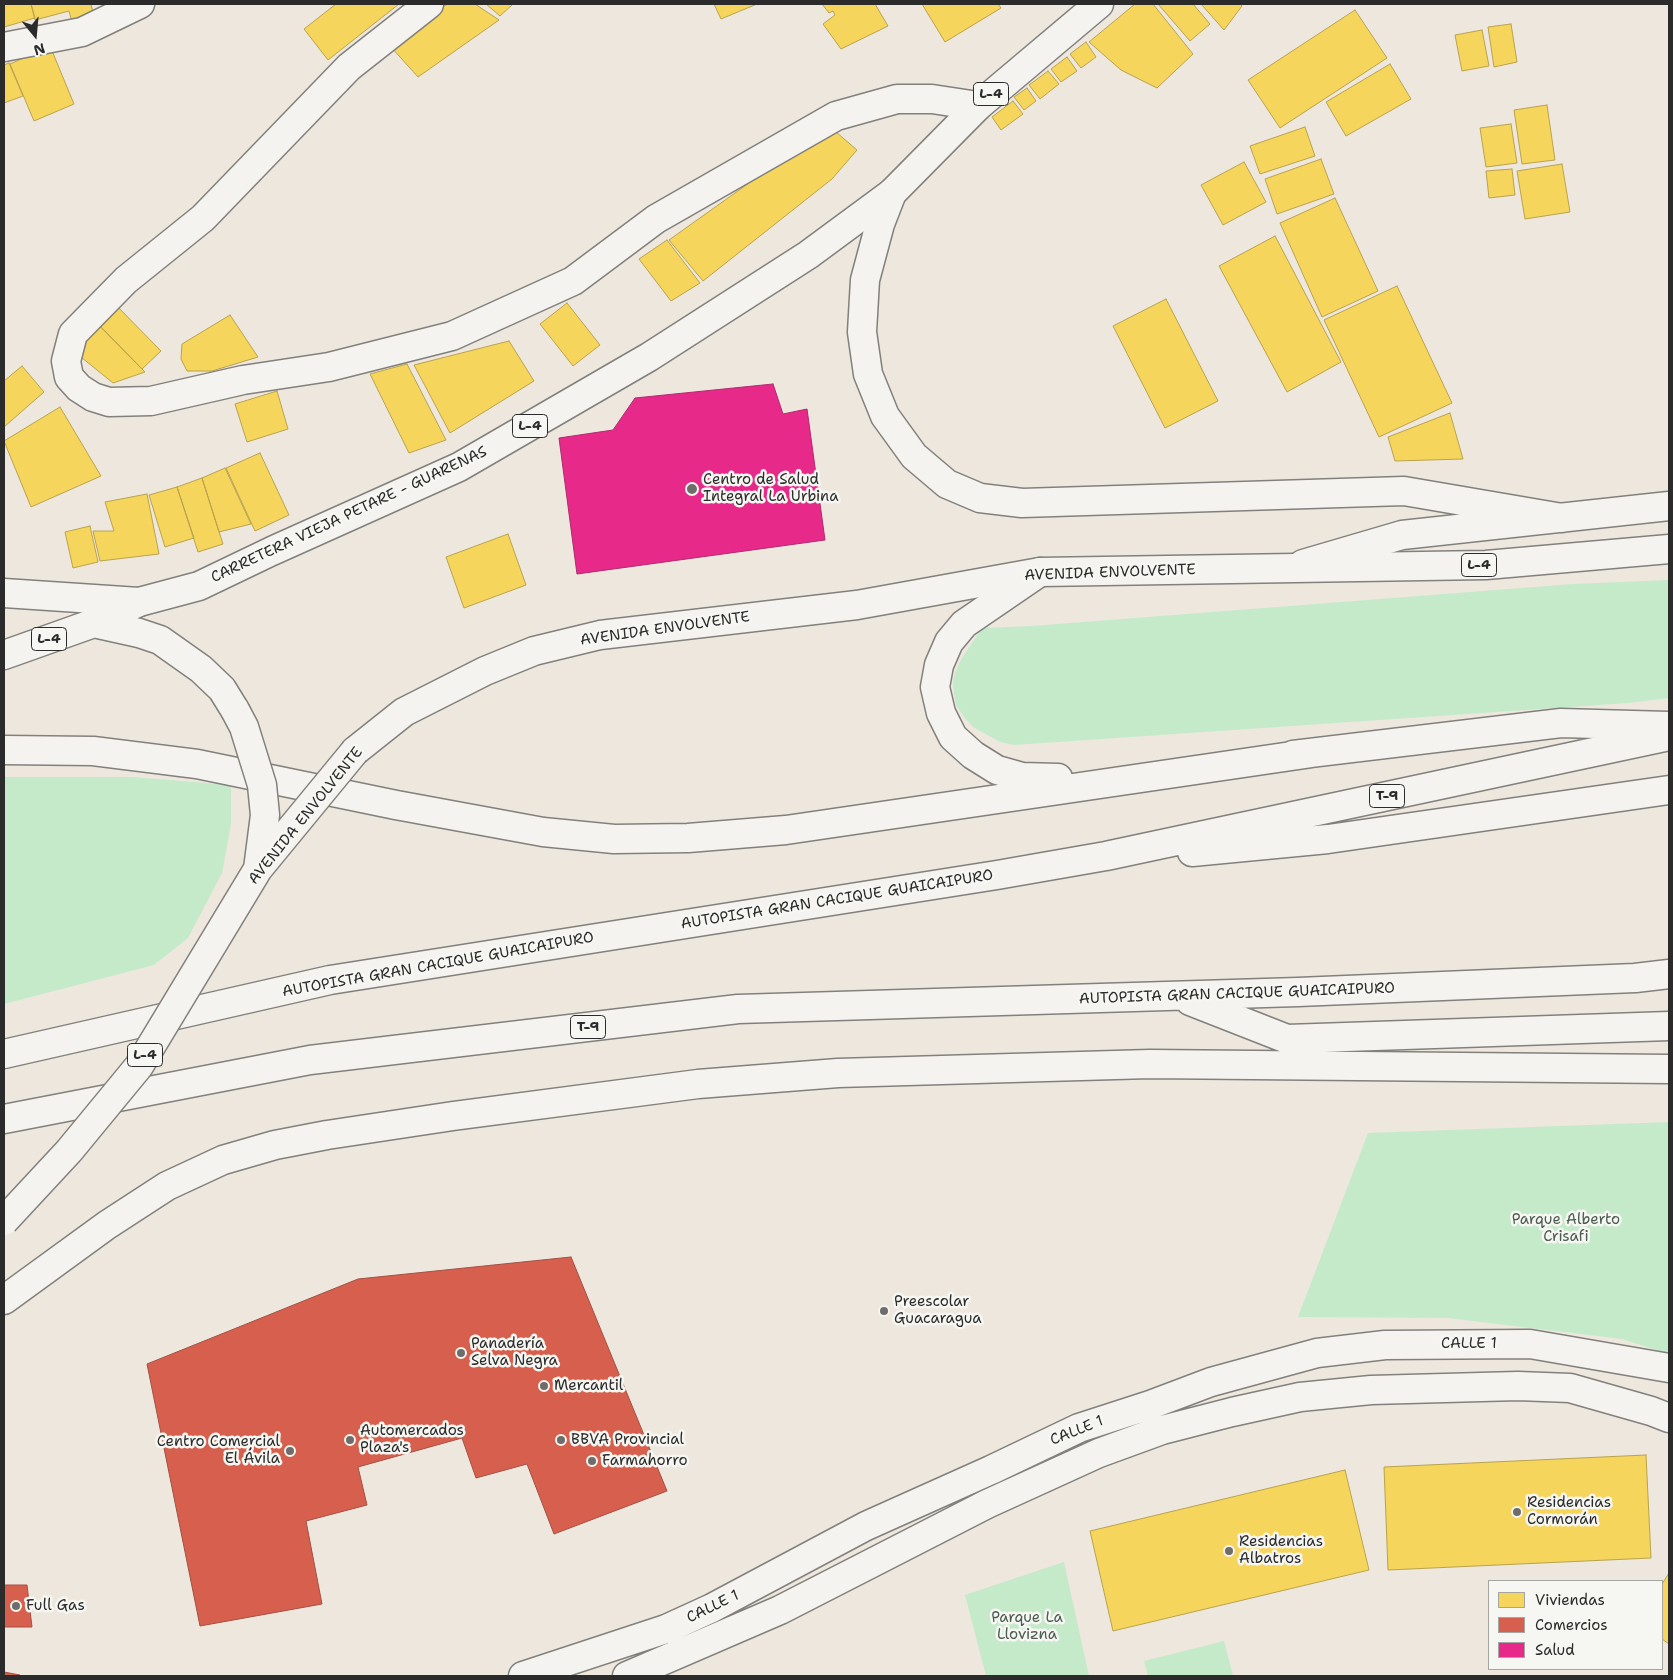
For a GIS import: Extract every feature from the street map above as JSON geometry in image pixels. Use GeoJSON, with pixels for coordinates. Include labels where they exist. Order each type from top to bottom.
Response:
{"type":"FeatureCollection","features":[{"type":"Feature","properties":{"kind":"main road"},"geometry":{"type":"LineString","coordinates":[[4,47],[82,32],[140,4]]}},
{"type":"Feature","properties":{"kind":"main road"},"geometry":{"type":"LineString","coordinates":[[429,4],[349,67],[203,218],[126,280],[74,334],[66,361],[69,377],[79,388],[93,397],[109,402],[151,401],[243,380],[329,367],[452,336],[573,281],[656,219],[836,116],[897,100],[932,99],[978,106]]}},
{"type":"Feature","properties":{"kind":"main road","name":"CARRETERA VIEJA PETARE - GUARENAS"},"geometry":{"type":"LineString","coordinates":[[4,655],[94,622],[139,602],[199,586],[459,467],[657,351],[808,255],[892,194],[978,106],[1099,4]]}},
{"type":"Feature","properties":{"kind":"main road","name":"AVENIDA ENVOLVENTE"},"geometry":{"type":"LineString","coordinates":[[892,194],[880,224],[866,280],[862,332],[868,374],[885,416],[914,456],[948,484],[980,498],[1022,503],[1404,491],[1562,518]]}},
{"type":"Feature","properties":{"kind":"main road","name":"AVENIDA ENVOLVENTE"},"geometry":{"type":"LineString","coordinates":[[1287,569],[1402,535],[1669,506]]}},
{"type":"Feature","properties":{"kind":"main road","name":"AVENIDA ENVOLVENTE"},"geometry":{"type":"LineString","coordinates":[[4,1220],[69,1152],[139,1066],[258,869],[355,751],[404,712],[485,671],[534,651],[600,635],[857,605],[1040,572],[1486,565],[1669,549]]}},
{"type":"Feature","properties":{"kind":"main road"},"geometry":{"type":"LineString","coordinates":[[1040,572],[964,624],[949,642],[939,665],[935,687],[941,713],[953,737],[973,755],[997,770],[1022,777],[1047,778],[1312,754]]}},
{"type":"Feature","properties":{"kind":"main road"},"geometry":{"type":"LineString","coordinates":[[4,593],[139,602]]}},
{"type":"Feature","properties":{"kind":"main road"},"geometry":{"type":"LineString","coordinates":[[94,622],[160,640],[202,669],[222,689],[244,727],[262,785],[265,815],[258,869]]}},
{"type":"Feature","properties":{"kind":"main road"},"geometry":{"type":"LineString","coordinates":[[4,750],[93,751],[197,764],[534,831],[614,839],[688,838],[786,830],[1312,754],[1561,723],[1669,726]]}},
{"type":"Feature","properties":{"kind":"main road","name":"AUTOPISTA GRAN CACIQUE GUAICAIPURO"},"geometry":{"type":"LineString","coordinates":[[4,1054],[330,980],[978,878],[1106,856],[1669,736]]}},
{"type":"Feature","properties":{"kind":"main road"},"geometry":{"type":"LineString","coordinates":[[1106,856],[1208,851],[1328,838],[1669,790]]}},
{"type":"Feature","properties":{"kind":"main road","name":"AUTOPISTA GRAN CACIQUE GUAICAIPURO"},"geometry":{"type":"LineString","coordinates":[[4,1119],[310,1060],[738,1009],[1180,997],[1635,978],[1669,974]]}},
{"type":"Feature","properties":{"kind":"main road"},"geometry":{"type":"LineString","coordinates":[[1180,997],[1287,1038],[1669,1026]]}},
{"type":"Feature","properties":{"kind":"main road"},"geometry":{"type":"LineString","coordinates":[[4,1300],[107,1225],[160,1190],[222,1160],[275,1145],[453,1116],[698,1084],[838,1073],[1150,1064],[1669,1069]]}},
{"type":"Feature","properties":{"kind":"main road"},"geometry":{"type":"LineString","coordinates":[[1385,1344],[1401,1389]]}},
{"type":"Feature","properties":{"kind":"main road","name":"CALLE 1"},"geometry":{"type":"LineString","coordinates":[[523,1676],[613,1648],[666,1629],[712,1608],[866,1526],[1080,1428],[1211,1382],[1267,1366],[1317,1353],[1385,1344],[1530,1344],[1669,1368]]}},
{"type":"Feature","properties":{"kind":"main road"},"geometry":{"type":"LineString","coordinates":[[1570,1388],[1571,1350]]}},
{"type":"Feature","properties":{"kind":"main road","name":"CALLE 1"},"geometry":{"type":"LineString","coordinates":[[627,1676],[780,1610],[987,1504],[1099,1453],[1162,1430],[1232,1412],[1300,1397],[1371,1390],[1518,1386],[1570,1388],[1669,1418]]}},
{"type":"Feature","properties":{"kind":"main road"},"geometry":{"type":"LineString","coordinates":[[1080,1428],[1099,1453]]}},
{"type":"Feature","properties":{"kind":"main road"},"geometry":{"type":"LineString","coordinates":[[712,1608],[729,1633]]}},
{"type":"Feature","properties":{"kind":"main road"},"geometry":{"type":"LineString","coordinates":[[613,1648],[620,1676]]}},
{"type":"Feature","properties":{"kind":"green space"},"geometry":{"type":"Polygon","coordinates":[[[1669,580],[1669,698],[1628,703],[1014,745],[1000,742],[973,727],[956,705],[954,693],[953,680],[956,670],[982,628],[1032,626],[1573,584],[1669,580]]]}},
{"type":"Feature","properties":{"kind":"green space"},"geometry":{"type":"Polygon","coordinates":[[[4,777],[132,777],[231,785],[231,824],[222,873],[188,938],[154,965],[4,1004],[4,777]]]}},
{"type":"Feature","properties":{"kind":"green space","name":"Parque Alberto Crisafi"},"geometry":{"type":"Polygon","coordinates":[[[1669,1122],[1669,1354],[1622,1339],[1448,1318],[1298,1317],[1368,1133],[1669,1122]]]}},
{"type":"Feature","properties":{"kind":"green space","name":"Parque La Llovizna"},"geometry":{"type":"Polygon","coordinates":[[[1064,1562],[1089,1676],[986,1676],[965,1595],[1064,1562]]]}},
{"type":"Feature","properties":{"kind":"green space"},"geometry":{"type":"Polygon","coordinates":[[[1224,1641],[1233,1676],[1148,1676],[1144,1661],[1224,1641]]]}},
{"type":"Feature","properties":{"kind":"building: Viviendas"},"geometry":{"type":"Polygon","coordinates":[[[4,4],[31,4],[35,18],[4,27],[4,4]]]}},
{"type":"Feature","properties":{"kind":"building: Viviendas"},"geometry":{"type":"Polygon","coordinates":[[[31,4],[94,4],[91,5],[94,15],[72,22],[69,11],[35,20],[31,4]]]}},
{"type":"Feature","properties":{"kind":"building: Viviendas"},"geometry":{"type":"Polygon","coordinates":[[[336,4],[399,4],[328,60],[304,29],[336,4]]]}},
{"type":"Feature","properties":{"kind":"building: Viviendas"},"geometry":{"type":"Polygon","coordinates":[[[447,4],[475,4],[499,20],[418,77],[391,47],[447,4]]]}},
{"type":"Feature","properties":{"kind":"building: Viviendas"},"geometry":{"type":"Polygon","coordinates":[[[486,4],[513,4],[500,16],[486,4]]]}},
{"type":"Feature","properties":{"kind":"building: Viviendas"},"geometry":{"type":"Polygon","coordinates":[[[714,4],[757,4],[721,19],[714,4]]]}},
{"type":"Feature","properties":{"kind":"building: Viviendas"},"geometry":{"type":"Polygon","coordinates":[[[822,4],[875,4],[888,26],[841,49],[823,24],[835,15],[833,11],[829,13],[822,4]]]}},
{"type":"Feature","properties":{"kind":"building: Viviendas"},"geometry":{"type":"Polygon","coordinates":[[[922,4],[998,4],[1001,8],[945,42],[922,4]]]}},
{"type":"Feature","properties":{"kind":"building: Viviendas"},"geometry":{"type":"Polygon","coordinates":[[[1135,4],[1153,4],[1193,54],[1157,88],[1121,70],[1089,42],[1135,4]]]}},
{"type":"Feature","properties":{"kind":"building: Viviendas"},"geometry":{"type":"Polygon","coordinates":[[[1158,4],[1193,4],[1210,24],[1190,41],[1158,4]]]}},
{"type":"Feature","properties":{"kind":"building: Viviendas"},"geometry":{"type":"Polygon","coordinates":[[[1201,4],[1240,4],[1242,6],[1224,30],[1201,4]]]}},
{"type":"Feature","properties":{"kind":"building: Viviendas"},"geometry":{"type":"Polygon","coordinates":[[[1355,10],[1387,58],[1280,128],[1248,80],[1355,10]]]}},
{"type":"Feature","properties":{"kind":"building: Viviendas"},"geometry":{"type":"Polygon","coordinates":[[[1511,24],[1517,62],[1494,67],[1488,27],[1511,24]]]}},
{"type":"Feature","properties":{"kind":"building: Viviendas"},"geometry":{"type":"Polygon","coordinates":[[[1482,30],[1489,66],[1462,71],[1455,35],[1482,30]]]}},
{"type":"Feature","properties":{"kind":"building: Viviendas"},"geometry":{"type":"Polygon","coordinates":[[[1086,42],[1096,57],[1081,68],[1070,54],[1086,42]]]}},
{"type":"Feature","properties":{"kind":"building: Viviendas"},"geometry":{"type":"Polygon","coordinates":[[[50,46],[74,104],[34,121],[10,64],[50,46]]]}},
{"type":"Feature","properties":{"kind":"building: Viviendas"},"geometry":{"type":"Polygon","coordinates":[[[1067,57],[1077,71],[1061,82],[1051,69],[1067,57]]]}},
{"type":"Feature","properties":{"kind":"building: Viviendas"},"geometry":{"type":"Polygon","coordinates":[[[9,63],[23,96],[4,103],[4,65],[9,63]]]}},
{"type":"Feature","properties":{"kind":"building: Viviendas"},"geometry":{"type":"Polygon","coordinates":[[[1390,64],[1411,99],[1346,136],[1326,102],[1390,64]]]}},
{"type":"Feature","properties":{"kind":"building: Viviendas"},"geometry":{"type":"Polygon","coordinates":[[[1048,71],[1059,84],[1040,99],[1029,85],[1048,71]]]}},
{"type":"Feature","properties":{"kind":"building: Viviendas"},"geometry":{"type":"Polygon","coordinates":[[[1027,88],[1036,101],[1024,110],[1014,97],[1027,88]]]}},
{"type":"Feature","properties":{"kind":"building: Viviendas"},"geometry":{"type":"Polygon","coordinates":[[[1013,101],[1023,114],[1001,130],[992,117],[1013,101]]]}},
{"type":"Feature","properties":{"kind":"building: Viviendas"},"geometry":{"type":"Polygon","coordinates":[[[1547,105],[1555,160],[1522,164],[1514,110],[1547,105]]]}},
{"type":"Feature","properties":{"kind":"building: Viviendas"},"geometry":{"type":"Polygon","coordinates":[[[1511,124],[1517,163],[1486,167],[1480,128],[1511,124]]]}},
{"type":"Feature","properties":{"kind":"building: Viviendas"},"geometry":{"type":"Polygon","coordinates":[[[829,126],[857,150],[832,179],[703,281],[669,240],[829,126]]]}},
{"type":"Feature","properties":{"kind":"building: Viviendas"},"geometry":{"type":"Polygon","coordinates":[[[1305,127],[1315,156],[1260,174],[1250,146],[1305,127]]]}},
{"type":"Feature","properties":{"kind":"building: Viviendas"},"geometry":{"type":"Polygon","coordinates":[[[1321,159],[1334,194],[1277,214],[1265,179],[1321,159]]]}},
{"type":"Feature","properties":{"kind":"building: Viviendas"},"geometry":{"type":"Polygon","coordinates":[[[1244,162],[1266,202],[1223,225],[1201,185],[1244,162]]]}},
{"type":"Feature","properties":{"kind":"building: Viviendas"},"geometry":{"type":"Polygon","coordinates":[[[1562,164],[1570,212],[1525,219],[1517,171],[1562,164]]]}},
{"type":"Feature","properties":{"kind":"building: Viviendas"},"geometry":{"type":"Polygon","coordinates":[[[1512,169],[1515,195],[1489,198],[1486,171],[1512,169]]]}},
{"type":"Feature","properties":{"kind":"building: Viviendas"},"geometry":{"type":"Polygon","coordinates":[[[1335,198],[1378,291],[1322,317],[1280,223],[1335,198]]]}},
{"type":"Feature","properties":{"kind":"building: Viviendas"},"geometry":{"type":"Polygon","coordinates":[[[1275,236],[1341,362],[1287,392],[1219,266],[1275,236]]]}},
{"type":"Feature","properties":{"kind":"building: Viviendas"},"geometry":{"type":"Polygon","coordinates":[[[667,240],[700,283],[671,301],[639,259],[667,240]]]}},
{"type":"Feature","properties":{"kind":"building: Viviendas"},"geometry":{"type":"Polygon","coordinates":[[[1397,286],[1452,403],[1379,437],[1324,320],[1397,286]]]}},
{"type":"Feature","properties":{"kind":"building: Viviendas"},"geometry":{"type":"Polygon","coordinates":[[[1166,299],[1218,401],[1165,428],[1113,326],[1166,299]]]}},
{"type":"Feature","properties":{"kind":"building: Viviendas"},"geometry":{"type":"Polygon","coordinates":[[[112,301],[161,351],[142,369],[93,319],[112,301]]]}},
{"type":"Feature","properties":{"kind":"building: Viviendas"},"geometry":{"type":"Polygon","coordinates":[[[567,303],[600,345],[573,366],[540,324],[567,303]]]}},
{"type":"Feature","properties":{"kind":"building: Viviendas"},"geometry":{"type":"Polygon","coordinates":[[[230,315],[258,357],[212,371],[187,371],[181,359],[182,344],[230,315]]]}},
{"type":"Feature","properties":{"kind":"building: Viviendas"},"geometry":{"type":"Polygon","coordinates":[[[92,318],[145,372],[113,383],[76,353],[92,318]]]}},
{"type":"Feature","properties":{"kind":"building: Viviendas"},"geometry":{"type":"Polygon","coordinates":[[[509,341],[534,381],[450,433],[414,365],[509,341]]]}},
{"type":"Feature","properties":{"kind":"building: Viviendas"},"geometry":{"type":"Polygon","coordinates":[[[407,364],[446,440],[409,453],[370,374],[407,364]]]}},
{"type":"Feature","properties":{"kind":"building: Viviendas"},"geometry":{"type":"Polygon","coordinates":[[[22,366],[44,392],[4,427],[4,381],[22,366]]]}},
{"type":"Feature","properties":{"kind":"building: Viviendas"},"geometry":{"type":"Polygon","coordinates":[[[277,391],[288,429],[247,442],[235,404],[277,391]]]}},
{"type":"Feature","properties":{"kind":"building: Viviendas"},"geometry":{"type":"Polygon","coordinates":[[[60,407],[101,476],[31,507],[4,441],[60,407]]]}},
{"type":"Feature","properties":{"kind":"building: Viviendas"},"geometry":{"type":"Polygon","coordinates":[[[1450,413],[1463,459],[1395,461],[1388,437],[1450,413]]]}},
{"type":"Feature","properties":{"kind":"building: Viviendas"},"geometry":{"type":"Polygon","coordinates":[[[260,453],[289,515],[255,531],[226,468],[260,453]]]}},
{"type":"Feature","properties":{"kind":"building: Viviendas"},"geometry":{"type":"Polygon","coordinates":[[[225,468],[251,524],[219,532],[202,478],[225,468]]]}},
{"type":"Feature","properties":{"kind":"building: Viviendas"},"geometry":{"type":"Polygon","coordinates":[[[202,478],[223,544],[198,552],[177,487],[202,478]]]}},
{"type":"Feature","properties":{"kind":"building: Viviendas"},"geometry":{"type":"Polygon","coordinates":[[[177,487],[194,538],[165,547],[149,495],[177,487]]]}},
{"type":"Feature","properties":{"kind":"building: Viviendas"},"geometry":{"type":"Polygon","coordinates":[[[147,494],[159,554],[100,561],[93,531],[114,531],[105,502],[147,494]]]}},
{"type":"Feature","properties":{"kind":"building: Viviendas"},"geometry":{"type":"Polygon","coordinates":[[[90,526],[98,562],[73,568],[65,532],[90,526]]]}},
{"type":"Feature","properties":{"kind":"building: Viviendas"},"geometry":{"type":"Polygon","coordinates":[[[508,534],[526,585],[464,608],[446,557],[508,534]]]}},
{"type":"Feature","properties":{"kind":"building: Viviendas","name":"Residencias Cormorán"},"geometry":{"type":"Polygon","coordinates":[[[1646,1455],[1651,1558],[1388,1570],[1384,1467],[1646,1455]]]}},
{"type":"Feature","properties":{"kind":"building: Viviendas","name":"Residencias Albatros"},"geometry":{"type":"Polygon","coordinates":[[[1345,1470],[1369,1570],[1113,1631],[1090,1531],[1345,1470]]]}},
{"type":"Feature","properties":{"kind":"building: Viviendas"},"geometry":{"type":"Polygon","coordinates":[[[1669,1573],[1669,1644],[1663,1640],[1663,1582],[1669,1573]]]}},
{"type":"Feature","properties":{"kind":"building: Comercios","name":"Centro Comercial El Ávila"},"geometry":{"type":"Polygon","coordinates":[[[571,1257],[667,1491],[554,1534],[527,1464],[476,1478],[462,1438],[358,1467],[367,1505],[306,1521],[322,1604],[200,1626],[147,1364],[358,1279],[571,1257]]]}},
{"type":"Feature","properties":{"kind":"building: Comercios","name":"Full Gas"},"geometry":{"type":"Polygon","coordinates":[[[4,1585],[27,1585],[32,1627],[4,1627],[4,1585]]]}},
{"type":"Feature","properties":{"kind":"building: Comercios"},"geometry":{"type":"Polygon","coordinates":[[[4,1672],[20,1675],[20,1676],[4,1676],[4,1672]]]}},
{"type":"Feature","properties":{"kind":"building: Salud","name":"Centro de Salud Integral La Urbina"},"geometry":{"type":"Polygon","coordinates":[[[773,384],[783,414],[807,409],[825,540],[577,574],[559,438],[613,430],[635,398],[773,384]]]}},
{"type":"Feature","properties":{"kind":"place","name":"Centro de Salud Integral La Urbina"},"geometry":{"type":"Point","coordinates":[692,489]}},
{"type":"Feature","properties":{"kind":"place","name":"Preescolar Guacaragua"},"geometry":{"type":"Point","coordinates":[884,1311]}},
{"type":"Feature","properties":{"kind":"place","name":"Panadería Selva Negra"},"geometry":{"type":"Point","coordinates":[461,1353]}},
{"type":"Feature","properties":{"kind":"place","name":"Mercantil"},"geometry":{"type":"Point","coordinates":[544,1386]}},
{"type":"Feature","properties":{"kind":"place","name":"Automercados Plaza's"},"geometry":{"type":"Point","coordinates":[350,1440]}},
{"type":"Feature","properties":{"kind":"place","name":"BBVA Provincial"},"geometry":{"type":"Point","coordinates":[561,1440]}},
{"type":"Feature","properties":{"kind":"place","name":"Centro Comercial El Ávila"},"geometry":{"type":"Point","coordinates":[290,1451]}},
{"type":"Feature","properties":{"kind":"place","name":"Farmahorro"},"geometry":{"type":"Point","coordinates":[592,1461]}},
{"type":"Feature","properties":{"kind":"place","name":"Residencias Cormorán"},"geometry":{"type":"Point","coordinates":[1517,1512]}},
{"type":"Feature","properties":{"kind":"place","name":"Residencias Albatros"},"geometry":{"type":"Point","coordinates":[1229,1551]}},
{"type":"Feature","properties":{"kind":"place","name":"Full Gas"},"geometry":{"type":"Point","coordinates":[16,1606]}}]}
